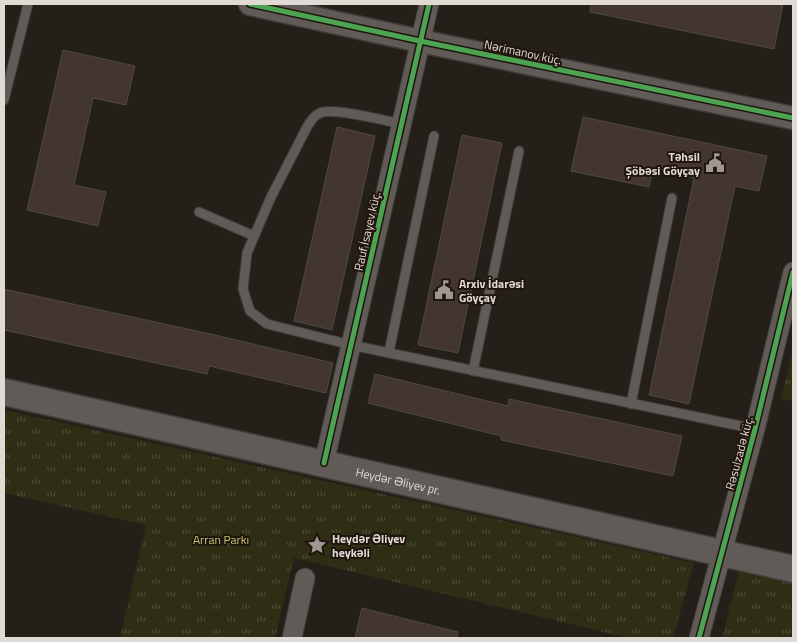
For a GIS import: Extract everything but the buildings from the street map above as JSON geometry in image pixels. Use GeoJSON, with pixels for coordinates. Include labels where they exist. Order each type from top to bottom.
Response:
{"type":"FeatureCollection","features":[{"type":"Feature","properties":{"kind":"main road","name":"Heydər Əliyev pr."},"geometry":{"type":"LineString","coordinates":[[4,392],[793,569]]}},
{"type":"Feature","properties":{"kind":"street","name":"Nərimanov küç."},"geometry":{"type":"LineString","coordinates":[[250,4],[793,118]]}},
{"type":"Feature","properties":{"kind":"street","name":"Rauf İsayev küç."},"geometry":{"type":"LineString","coordinates":[[324,463],[429,4]]}},
{"type":"Feature","properties":{"kind":"street","name":"Rəsulzadə küç."},"geometry":{"type":"LineString","coordinates":[[699,638],[755,429],[793,272]]}},
{"type":"Feature","properties":{"kind":"street"},"geometry":{"type":"LineString","coordinates":[[292,638],[305,578]]}},
{"type":"Feature","properties":{"kind":"lane"},"geometry":{"type":"LineString","coordinates":[[4,100],[28,4]]}},
{"type":"Feature","properties":{"kind":"lane"},"geometry":{"type":"LineString","coordinates":[[402,124],[337,112],[320,113],[314,118],[307,127],[271,196],[247,253],[243,289],[250,311],[267,324],[351,345],[755,429]]}},
{"type":"Feature","properties":{"kind":"lane"},"geometry":{"type":"LineString","coordinates":[[389,352],[434,136]]}},
{"type":"Feature","properties":{"kind":"lane"},"geometry":{"type":"LineString","coordinates":[[473,370],[519,151]]}},
{"type":"Feature","properties":{"kind":"lane"},"geometry":{"type":"LineString","coordinates":[[631,404],[672,198]]}},
{"type":"Feature","properties":{"kind":"lane"},"geometry":{"type":"LineString","coordinates":[[199,212],[254,236]]}},
{"type":"Feature","properties":{"kind":"green space"},"geometry":{"type":"Polygon","coordinates":[[[793,350],[793,401],[781,399],[793,350]]]}},
{"type":"Feature","properties":{"kind":"green space","name":"Arran Parkı"},"geometry":{"type":"Polygon","coordinates":[[[4,410],[694,563],[673,638],[629,638],[294,558],[275,638],[120,638],[146,525],[4,493],[4,410]]]}},
{"type":"Feature","properties":{"kind":"green space"},"geometry":{"type":"Polygon","coordinates":[[[739,570],[793,583],[793,638],[722,638],[739,570]]]}},
{"type":"Feature","properties":{"kind":"cycle path"},"geometry":{"type":"LineString","coordinates":[[250,4],[793,118]]}},
{"type":"Feature","properties":{"kind":"cycle path"},"geometry":{"type":"LineString","coordinates":[[324,463],[429,4]]}},
{"type":"Feature","properties":{"kind":"cycle path"},"geometry":{"type":"LineString","coordinates":[[699,638],[755,429],[793,272]]}},
{"type":"Feature","properties":{"kind":"place","name":"Təhsil Şöbəsi Göyçay"},"geometry":{"type":"Point","coordinates":[715,163]}},
{"type":"Feature","properties":{"kind":"place","name":"Arxiv İdarəsi Göyçay"},"geometry":{"type":"Point","coordinates":[444,290]}},
{"type":"Feature","properties":{"kind":"place","name":"Heydər Əliyev heykəli"},"geometry":{"type":"Point","coordinates":[317,545]}}]}
